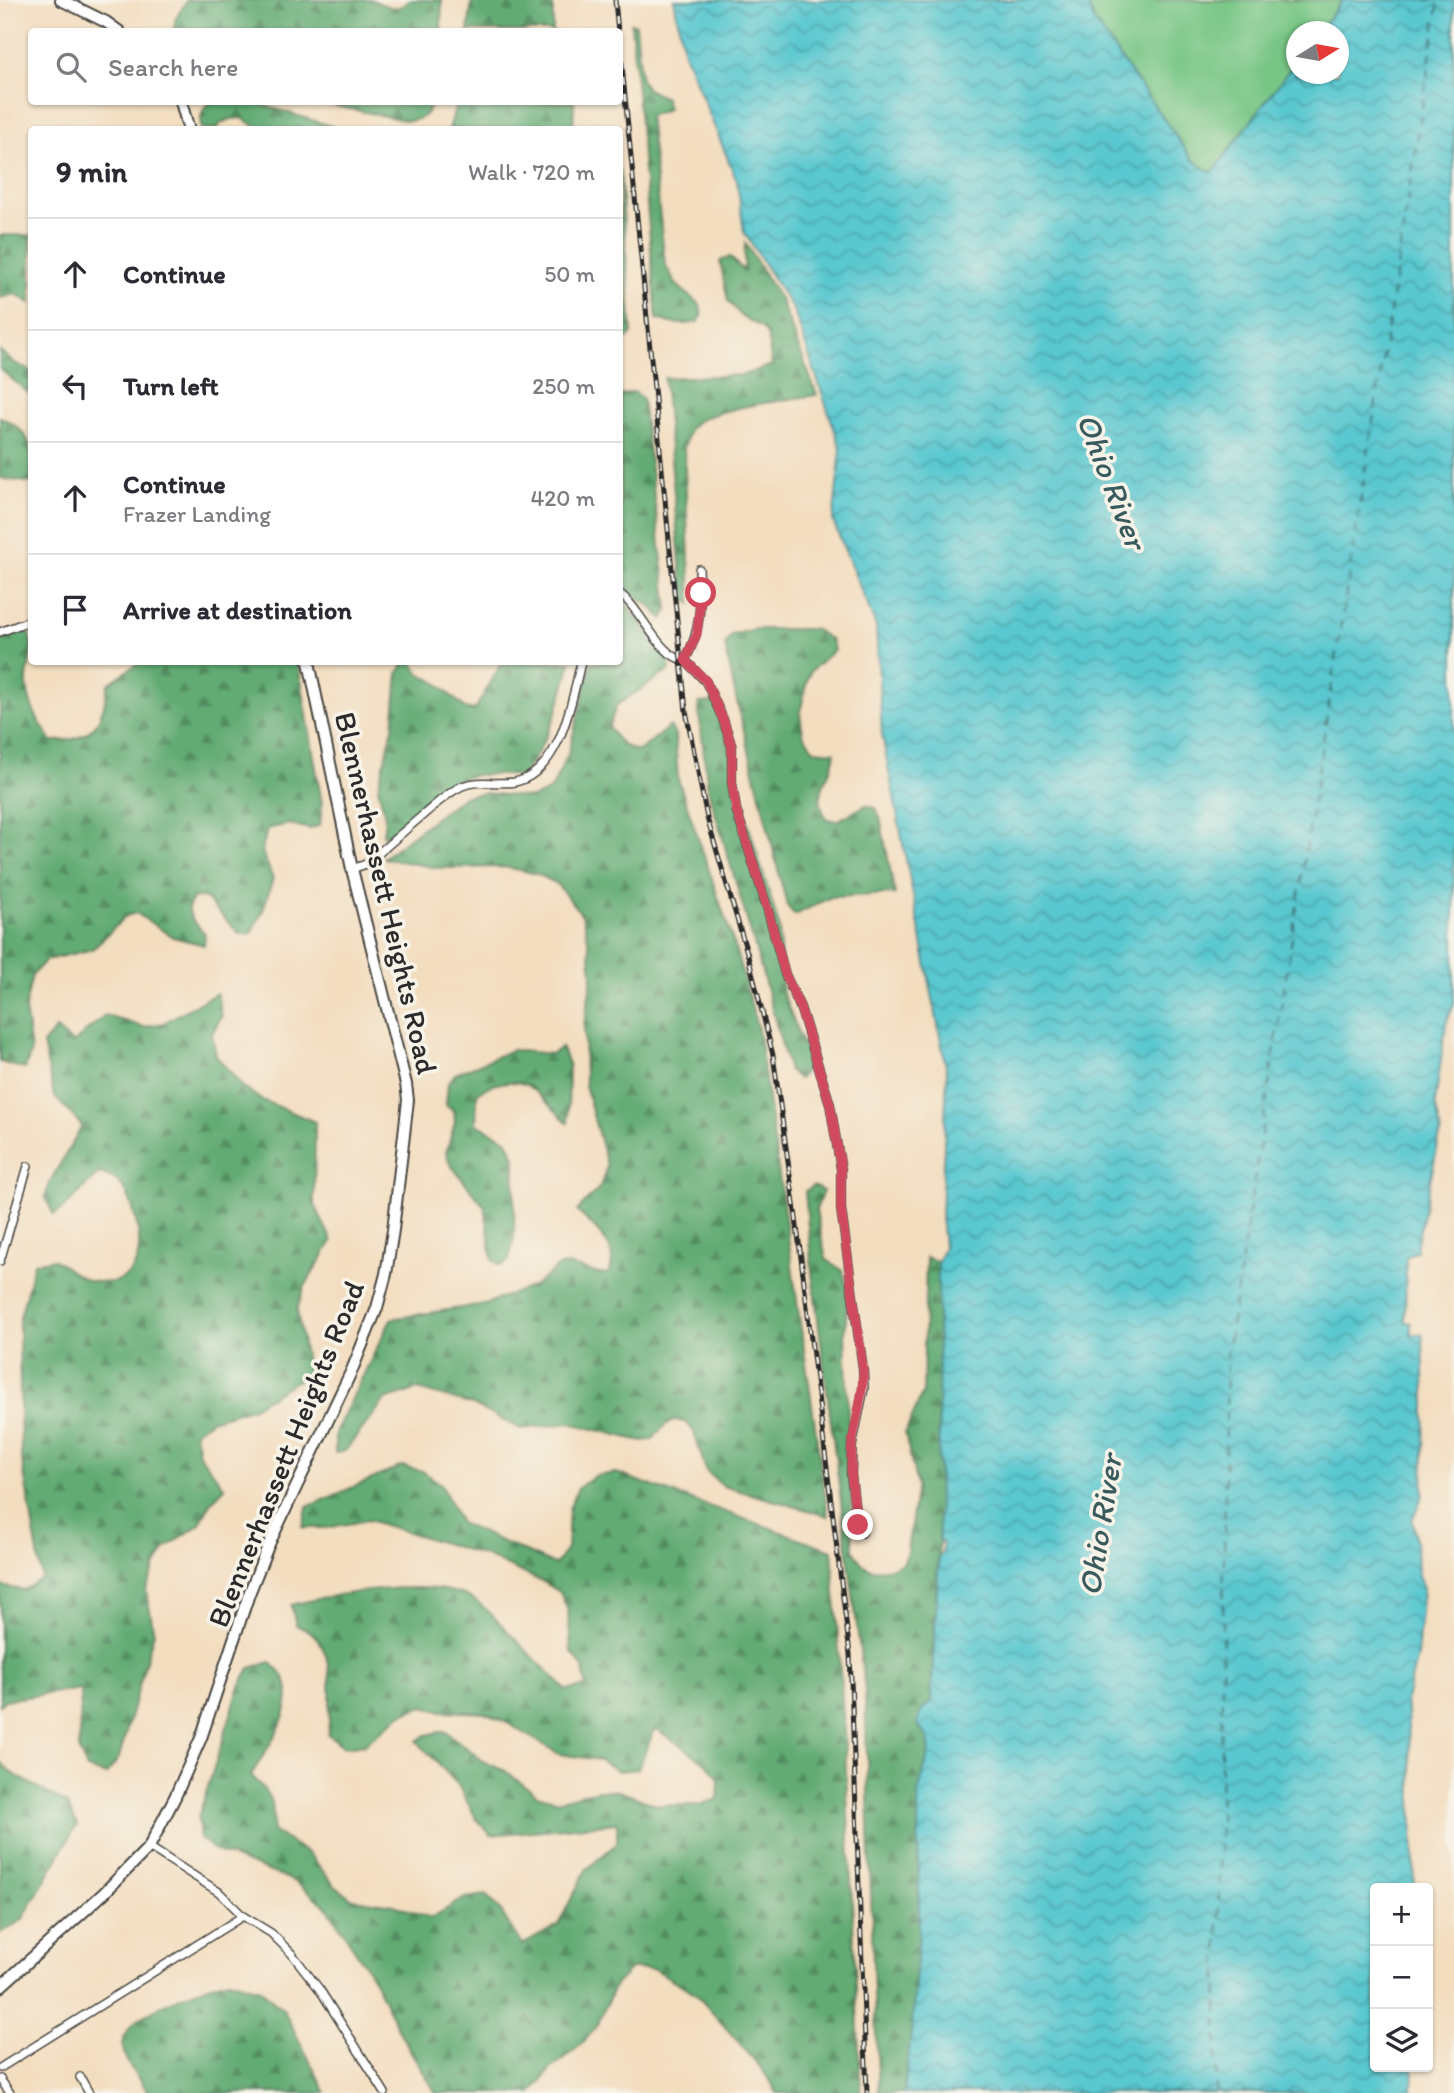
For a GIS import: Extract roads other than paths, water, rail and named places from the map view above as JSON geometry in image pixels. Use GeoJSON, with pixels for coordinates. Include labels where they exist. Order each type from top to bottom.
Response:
{"type":"FeatureCollection","features":[{"type":"Feature","properties":{"kind":"street"},"geometry":{"type":"LineString","coordinates":[[61,0],[114,28]]}},
{"type":"Feature","properties":{"kind":"street"},"geometry":{"type":"LineString","coordinates":[[182,105],[188,126]]}},
{"type":"Feature","properties":{"kind":"street"},"geometry":{"type":"LineString","coordinates":[[685,660],[693,646],[700,619],[699,569]]}},
{"type":"Feature","properties":{"kind":"street"},"geometry":{"type":"LineString","coordinates":[[623,596],[633,604],[668,651],[685,660],[706,681],[716,699],[732,747],[732,782],[736,809],[785,974],[800,1007],[830,1104],[841,1169],[841,1209],[863,1368],[864,1388],[852,1447],[851,1474],[856,1518],[862,1533]]}},
{"type":"Feature","properties":{"kind":"street"},"geometry":{"type":"LineString","coordinates":[[0,632],[28,622]]}},
{"type":"Feature","properties":{"kind":"street","name":"Blennerhassett Heights Road"},"geometry":{"type":"LineString","coordinates":[[0,1987],[104,1893],[149,1847],[201,1738],[259,1567],[352,1370],[377,1308],[386,1274],[408,1100],[406,1084],[352,869],[310,665]]}},
{"type":"Feature","properties":{"kind":"street"},"geometry":{"type":"LineString","coordinates":[[352,869],[366,864],[444,797],[462,786],[482,782],[516,782],[542,768],[560,737],[580,665]]}},
{"type":"Feature","properties":{"kind":"street"},"geometry":{"type":"LineString","coordinates":[[0,1261],[28,1166]]}},
{"type":"Feature","properties":{"kind":"street"},"geometry":{"type":"LineString","coordinates":[[149,1847],[219,1892],[243,1916],[271,1933],[292,1954],[320,1990],[385,2093]]}},
{"type":"Feature","properties":{"kind":"street"},"geometry":{"type":"LineString","coordinates":[[0,2068],[243,1916]]}},
{"type":"Feature","properties":{"kind":"street"},"geometry":{"type":"LineString","coordinates":[[80,2077],[89,2093]]}},
{"type":"Feature","properties":{"kind":"street"},"geometry":{"type":"LineString","coordinates":[[0,2079],[10,2093]]}},
{"type":"Feature","properties":{"kind":"water","name":"Ohio River"},"geometry":{"type":"Polygon","coordinates":[[[674,0],[1086,0],[1095,22],[1193,160],[1212,173],[1286,74],[1286,84],[1349,84],[1349,21],[1327,21],[1343,0],[1454,0],[1454,1003],[1446,1024],[1435,1103],[1441,1130],[1417,1251],[1406,1257],[1405,1322],[1411,1323],[1411,1334],[1423,1335],[1425,1406],[1423,1495],[1412,1520],[1416,1537],[1417,1572],[1423,1587],[1417,1657],[1406,1699],[1415,1883],[1370,1883],[1370,2072],[1413,2072],[1412,2093],[904,2093],[919,1931],[918,1794],[930,1749],[927,1736],[917,1724],[922,1710],[931,1701],[939,1556],[943,1543],[939,1541],[938,1262],[944,1247],[941,1217],[947,1072],[882,735],[876,626],[833,521],[841,449],[794,311],[744,232],[737,181],[684,53],[674,0]]]}},
{"type":"Feature","properties":{"kind":"railway"},"geometry":{"type":"LineString","coordinates":[[615,0],[618,28]]}},
{"type":"Feature","properties":{"kind":"railway"},"geometry":{"type":"LineString","coordinates":[[623,76],[686,711],[707,818],[748,956],[773,1055],[850,1654],[867,2093]]}}]}
